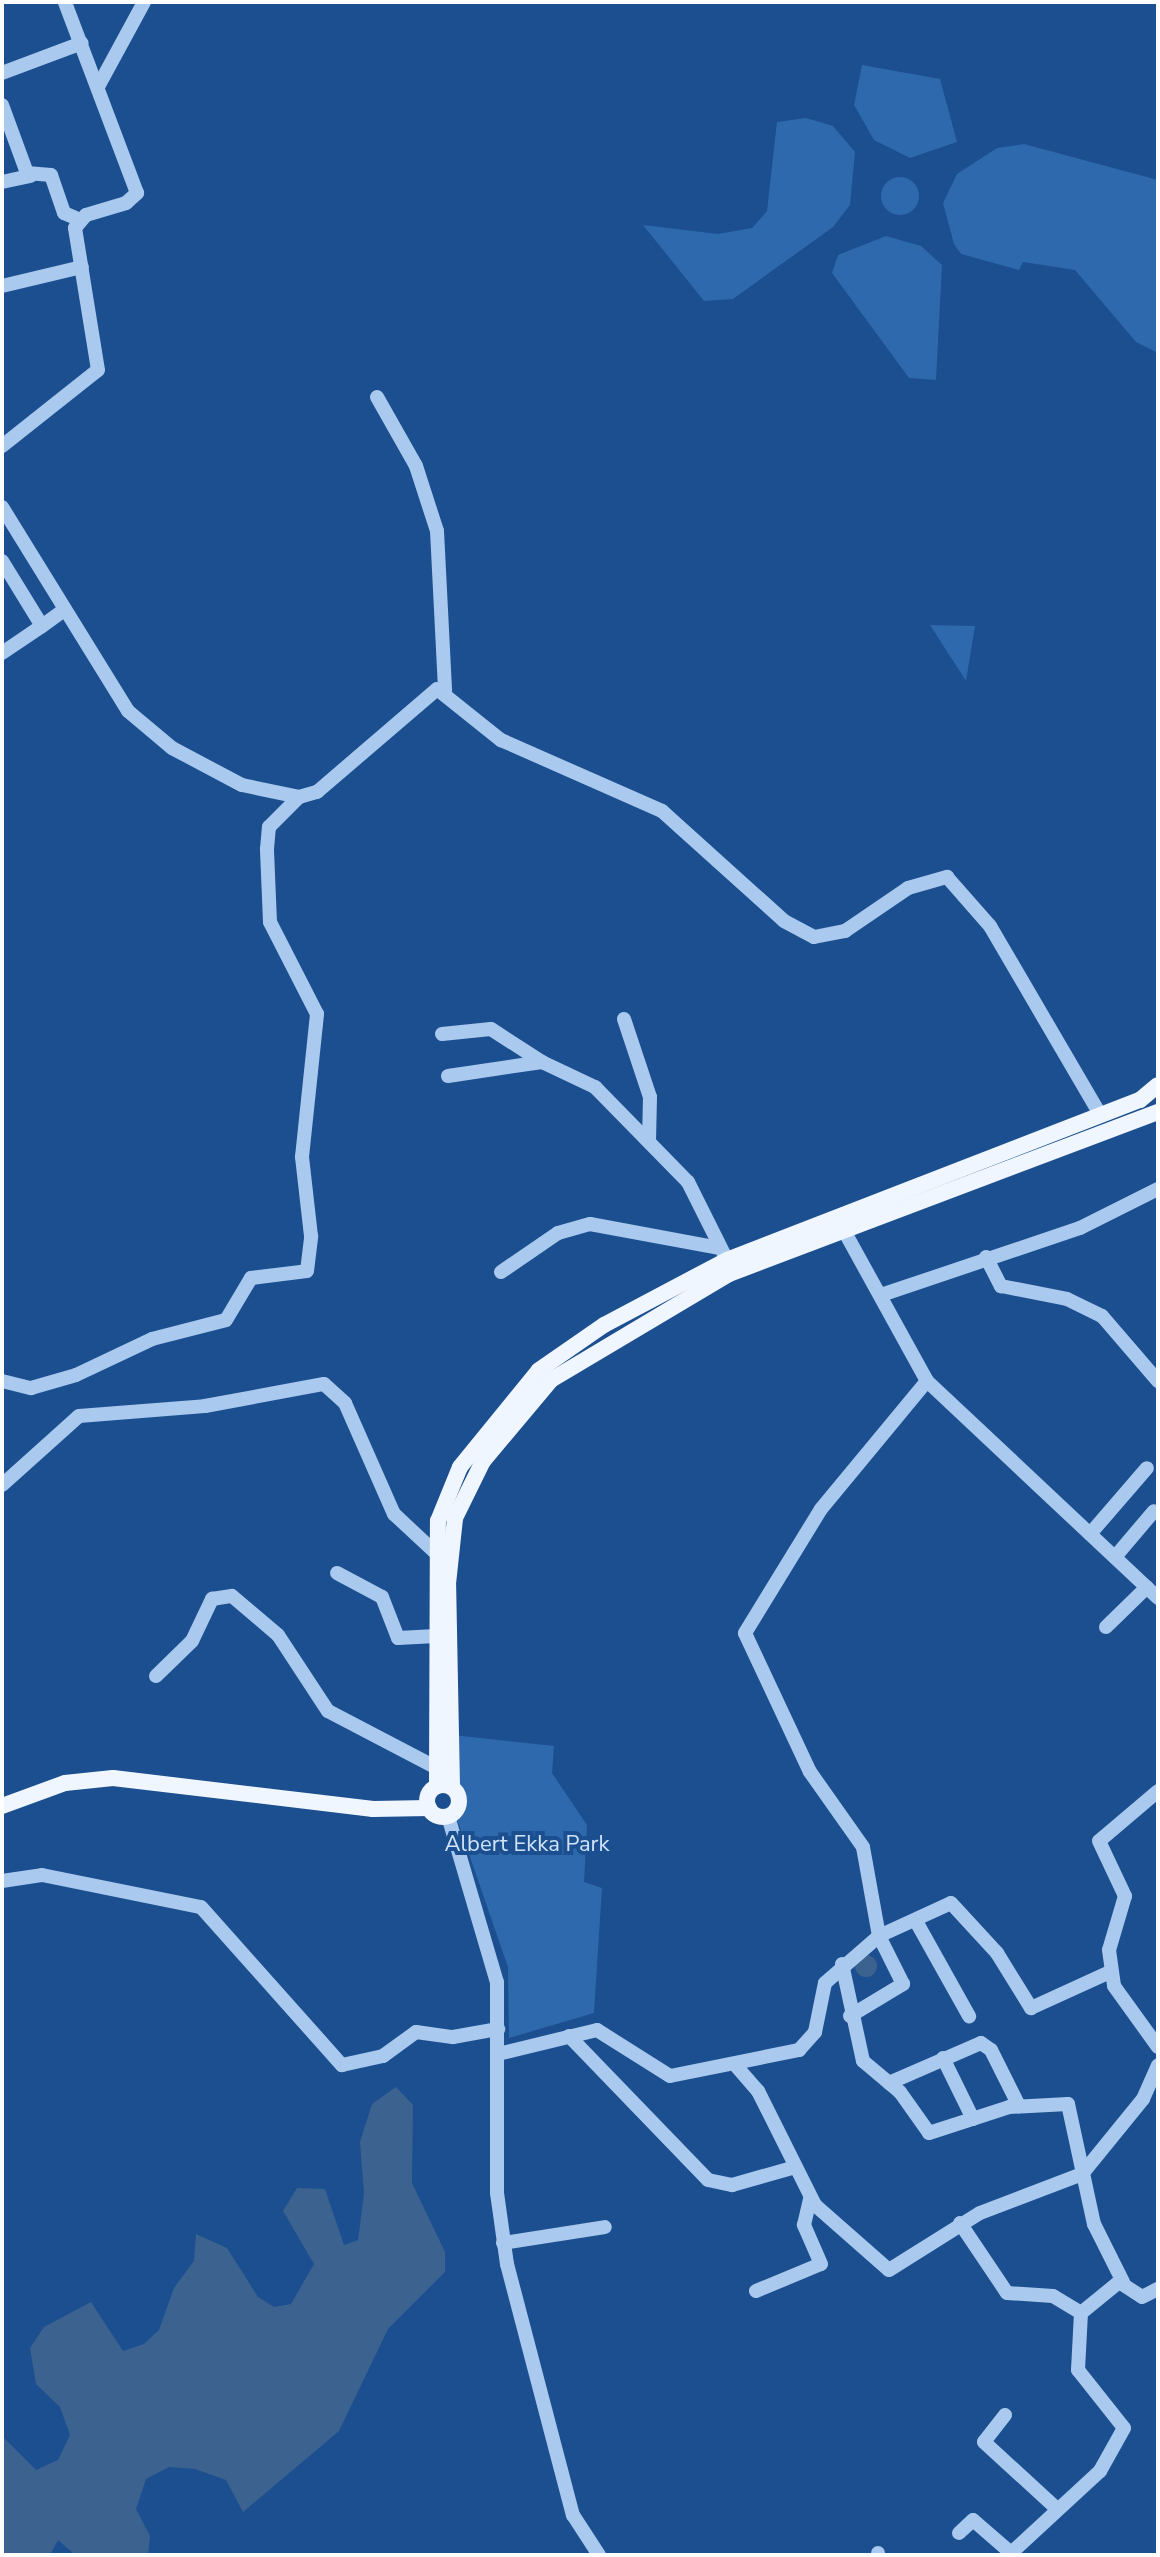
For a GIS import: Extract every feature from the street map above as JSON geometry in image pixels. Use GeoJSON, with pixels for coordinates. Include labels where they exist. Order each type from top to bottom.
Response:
{"type":"FeatureCollection","features":[{"type":"Feature","properties":{"kind":"main road"},"geometry":{"type":"LineString","coordinates":[[2,1806],[65,1783],[113,1778],[373,1809],[429,1808],[448,1816],[459,1805],[442,1780],[436,1636],[438,1521],[460,1467],[539,1370],[604,1325],[723,1254],[1100,1114],[1158,1085]]}},
{"type":"Feature","properties":{"kind":"main road"},"geometry":{"type":"LineString","coordinates":[[429,1808],[442,1780],[451,1540],[461,1497],[483,1461],[575,1360],[729,1274],[1158,1112]]}},
{"type":"Feature","properties":{"kind":"street"},"geometry":{"type":"LineString","coordinates":[[2,182],[51,175],[64,213],[78,219],[137,193],[99,85],[65,2]]}},
{"type":"Feature","properties":{"kind":"street"},"geometry":{"type":"LineString","coordinates":[[99,85],[144,2]]}},
{"type":"Feature","properties":{"kind":"street"},"geometry":{"type":"LineString","coordinates":[[2,73],[82,43]]}},
{"type":"Feature","properties":{"kind":"street"},"geometry":{"type":"LineString","coordinates":[[2,105],[30,176]]}},
{"type":"Feature","properties":{"kind":"street"},"geometry":{"type":"LineString","coordinates":[[2,446],[98,370],[78,219]]}},
{"type":"Feature","properties":{"kind":"street"},"geometry":{"type":"LineString","coordinates":[[2,286],[82,267]]}},
{"type":"Feature","properties":{"kind":"street"},"geometry":{"type":"LineString","coordinates":[[377,397],[416,466],[437,531],[445,691],[501,740],[662,811],[784,921],[814,937],[845,931],[934,876],[959,884],[1100,1114]]}},
{"type":"Feature","properties":{"kind":"street"},"geometry":{"type":"LineString","coordinates":[[2,507],[63,611],[128,711],[153,734],[242,785],[299,797]]}},
{"type":"Feature","properties":{"kind":"street"},"geometry":{"type":"LineString","coordinates":[[2,561],[42,626]]}},
{"type":"Feature","properties":{"kind":"street"},"geometry":{"type":"LineString","coordinates":[[2,653],[63,611]]}},
{"type":"Feature","properties":{"kind":"street"},"geometry":{"type":"LineString","coordinates":[[2,1381],[31,1388],[76,1375],[152,1339],[226,1320],[251,1278],[307,1271],[311,1236],[302,1157],[317,1014],[270,922],[269,827],[299,797],[345,772],[419,699],[445,691]]}},
{"type":"Feature","properties":{"kind":"street"},"geometry":{"type":"LineString","coordinates":[[624,1019],[650,1097],[649,1141]]}},
{"type":"Feature","properties":{"kind":"street"},"geometry":{"type":"LineString","coordinates":[[442,1034],[491,1029],[542,1062],[595,1087],[649,1141],[705,1207],[723,1254]]}},
{"type":"Feature","properties":{"kind":"street"},"geometry":{"type":"LineString","coordinates":[[448,1076],[542,1062]]}},
{"type":"Feature","properties":{"kind":"street"},"geometry":{"type":"LineString","coordinates":[[884,1294],[986,1257],[1080,1228],[1158,1189]]}},
{"type":"Feature","properties":{"kind":"street"},"geometry":{"type":"LineString","coordinates":[[501,1272],[558,1233],[590,1224],[723,1254]]}},
{"type":"Feature","properties":{"kind":"street"},"geometry":{"type":"LineString","coordinates":[[843,1229],[884,1294],[927,1381],[1152,1593],[1106,1627]]}},
{"type":"Feature","properties":{"kind":"street"},"geometry":{"type":"LineString","coordinates":[[986,1257],[1001,1286],[1067,1299],[1102,1316],[1158,1381]]}},
{"type":"Feature","properties":{"kind":"street"},"geometry":{"type":"LineString","coordinates":[[850,2016],[903,1984],[879,1936],[863,1847],[810,1772],[745,1633],[821,1509],[927,1381]]}},
{"type":"Feature","properties":{"kind":"street"},"geometry":{"type":"LineString","coordinates":[[2,1485],[79,1416],[239,1402],[324,1384],[345,1403],[394,1514],[436,1553]]}},
{"type":"Feature","properties":{"kind":"street"},"geometry":{"type":"LineString","coordinates":[[1090,1534],[1147,1468]]}},
{"type":"Feature","properties":{"kind":"street"},"geometry":{"type":"LineString","coordinates":[[1115,1557],[1154,1511]]}},
{"type":"Feature","properties":{"kind":"street"},"geometry":{"type":"LineString","coordinates":[[337,1573],[382,1597],[398,1638],[436,1636]]}},
{"type":"Feature","properties":{"kind":"street"},"geometry":{"type":"LineString","coordinates":[[156,1676],[192,1641],[212,1599],[232,1596],[278,1635],[328,1711],[442,1780]]}},
{"type":"Feature","properties":{"kind":"street"},"geometry":{"type":"LineString","coordinates":[[1158,1791],[1099,1837],[1125,1896],[1110,1942],[1110,1972],[1158,2047]]}},
{"type":"Feature","properties":{"kind":"street"},"geometry":{"type":"LineString","coordinates":[[448,1816],[493,1952],[503,2243],[573,2515],[599,2555]]}},
{"type":"Feature","properties":{"kind":"street"},"geometry":{"type":"LineString","coordinates":[[2,1881],[42,1875],[201,1907],[342,2065],[383,2056],[416,2032],[453,2037],[498,2029]]}},
{"type":"Feature","properties":{"kind":"street"},"geometry":{"type":"LineString","coordinates":[[498,2054],[597,2030],[670,2076],[737,2067],[811,2042],[821,1994],[842,1964],[879,1936],[955,1906],[1031,2008],[1110,1972]]}},
{"type":"Feature","properties":{"kind":"street"},"geometry":{"type":"LineString","coordinates":[[917,1923],[969,2016]]}},
{"type":"Feature","properties":{"kind":"street"},"geometry":{"type":"LineString","coordinates":[[842,1964],[850,2016],[863,2061],[889,2083],[929,2133],[1019,2106],[1068,2104],[1094,2224],[1123,2282],[1142,2297],[1158,2289]]}},
{"type":"Feature","properties":{"kind":"street"},"geometry":{"type":"LineString","coordinates":[[569,2036],[708,2180],[732,2185],[795,2167]]}},
{"type":"Feature","properties":{"kind":"street"},"geometry":{"type":"LineString","coordinates":[[889,2083],[943,2058],[986,2045],[1019,2106]]}},
{"type":"Feature","properties":{"kind":"street"},"geometry":{"type":"LineString","coordinates":[[943,2058],[973,2119]]}},
{"type":"Feature","properties":{"kind":"street"},"geometry":{"type":"LineString","coordinates":[[737,2067],[758,2091],[810,2198],[853,2231],[882,2269],[960,2223],[1082,2174],[1143,2099],[1158,2065]]}},
{"type":"Feature","properties":{"kind":"street"},"geometry":{"type":"LineString","coordinates":[[756,2291],[821,2264],[804,2225],[810,2198]]}},
{"type":"Feature","properties":{"kind":"street"},"geometry":{"type":"LineString","coordinates":[[960,2223],[1007,2293],[1053,2296],[1081,2313]]}},
{"type":"Feature","properties":{"kind":"street"},"geometry":{"type":"LineString","coordinates":[[503,2243],[605,2227]]}},
{"type":"Feature","properties":{"kind":"street"},"geometry":{"type":"LineString","coordinates":[[1081,2313],[1123,2282]]}},
{"type":"Feature","properties":{"kind":"street"},"geometry":{"type":"LineString","coordinates":[[959,2533],[973,2520],[1010,2554],[1055,2507],[1109,2461],[1124,2428],[1078,2370],[1081,2313]]}},
{"type":"Feature","properties":{"kind":"street"},"geometry":{"type":"LineString","coordinates":[[1005,2415],[984,2442],[1055,2507]]}},
{"type":"Feature","properties":{"kind":"green space"},"geometry":{"type":"Polygon","coordinates":[[[862,65],[940,79],[957,142],[910,158],[874,140],[854,105],[862,65]]]}},
{"type":"Feature","properties":{"kind":"green space"},"geometry":{"type":"Polygon","coordinates":[[[806,118],[833,126],[855,152],[850,205],[833,227],[733,299],[704,301],[643,225],[718,234],[752,228],[767,211],[777,122],[806,118]]]}},
{"type":"Feature","properties":{"kind":"green space"},"geometry":{"type":"Polygon","coordinates":[[[1024,144],[1158,180],[1158,353],[1136,342],[1075,270],[1023,262],[1019,270],[961,254],[954,244],[943,203],[957,174],[997,148],[1024,144]]]}},
{"type":"Feature","properties":{"kind":"green space"},"geometry":{"type":"Polygon","coordinates":[[[900,177],[913,183],[919,196],[913,209],[900,215],[887,209],[881,196],[887,183],[900,177]]]}},
{"type":"Feature","properties":{"kind":"green space"},"geometry":{"type":"Polygon","coordinates":[[[886,236],[921,246],[942,265],[936,380],[909,378],[832,273],[838,255],[886,236]]]}},
{"type":"Feature","properties":{"kind":"green space"},"geometry":{"type":"Polygon","coordinates":[[[930,625],[975,626],[966,681],[930,625]]]}},
{"type":"Feature","properties":{"kind":"green space","name":"Albert Ekka Park"},"geometry":{"type":"Polygon","coordinates":[[[453,1735],[554,1746],[552,1773],[587,1825],[584,1882],[602,1888],[594,2013],[509,2038],[508,1967],[450,1799],[453,1735]]]}},
{"type":"Feature","properties":{"kind":"shaded area"},"geometry":{"type":"Polygon","coordinates":[[[866,1955],[874,1958],[877,1966],[874,1974],[866,1977],[858,1974],[855,1966],[858,1958],[866,1955]]]}},
{"type":"Feature","properties":{"kind":"shaded area"},"geometry":{"type":"Polygon","coordinates":[[[396,2087],[413,2105],[412,2183],[445,2252],[445,2272],[388,2329],[339,2431],[243,2512],[226,2480],[195,2469],[169,2467],[146,2479],[136,2509],[150,2536],[148,2555],[75,2555],[58,2540],[50,2555],[2,2555],[2,2436],[36,2470],[58,2460],[70,2435],[60,2407],[36,2384],[30,2348],[44,2327],[91,2302],[123,2351],[144,2344],[159,2330],[174,2288],[194,2261],[196,2234],[227,2248],[258,2297],[274,2307],[291,2304],[314,2264],[283,2211],[297,2188],[325,2189],[344,2245],[358,2240],[364,2194],[360,2142],[372,2104],[396,2087]]]}}]}
